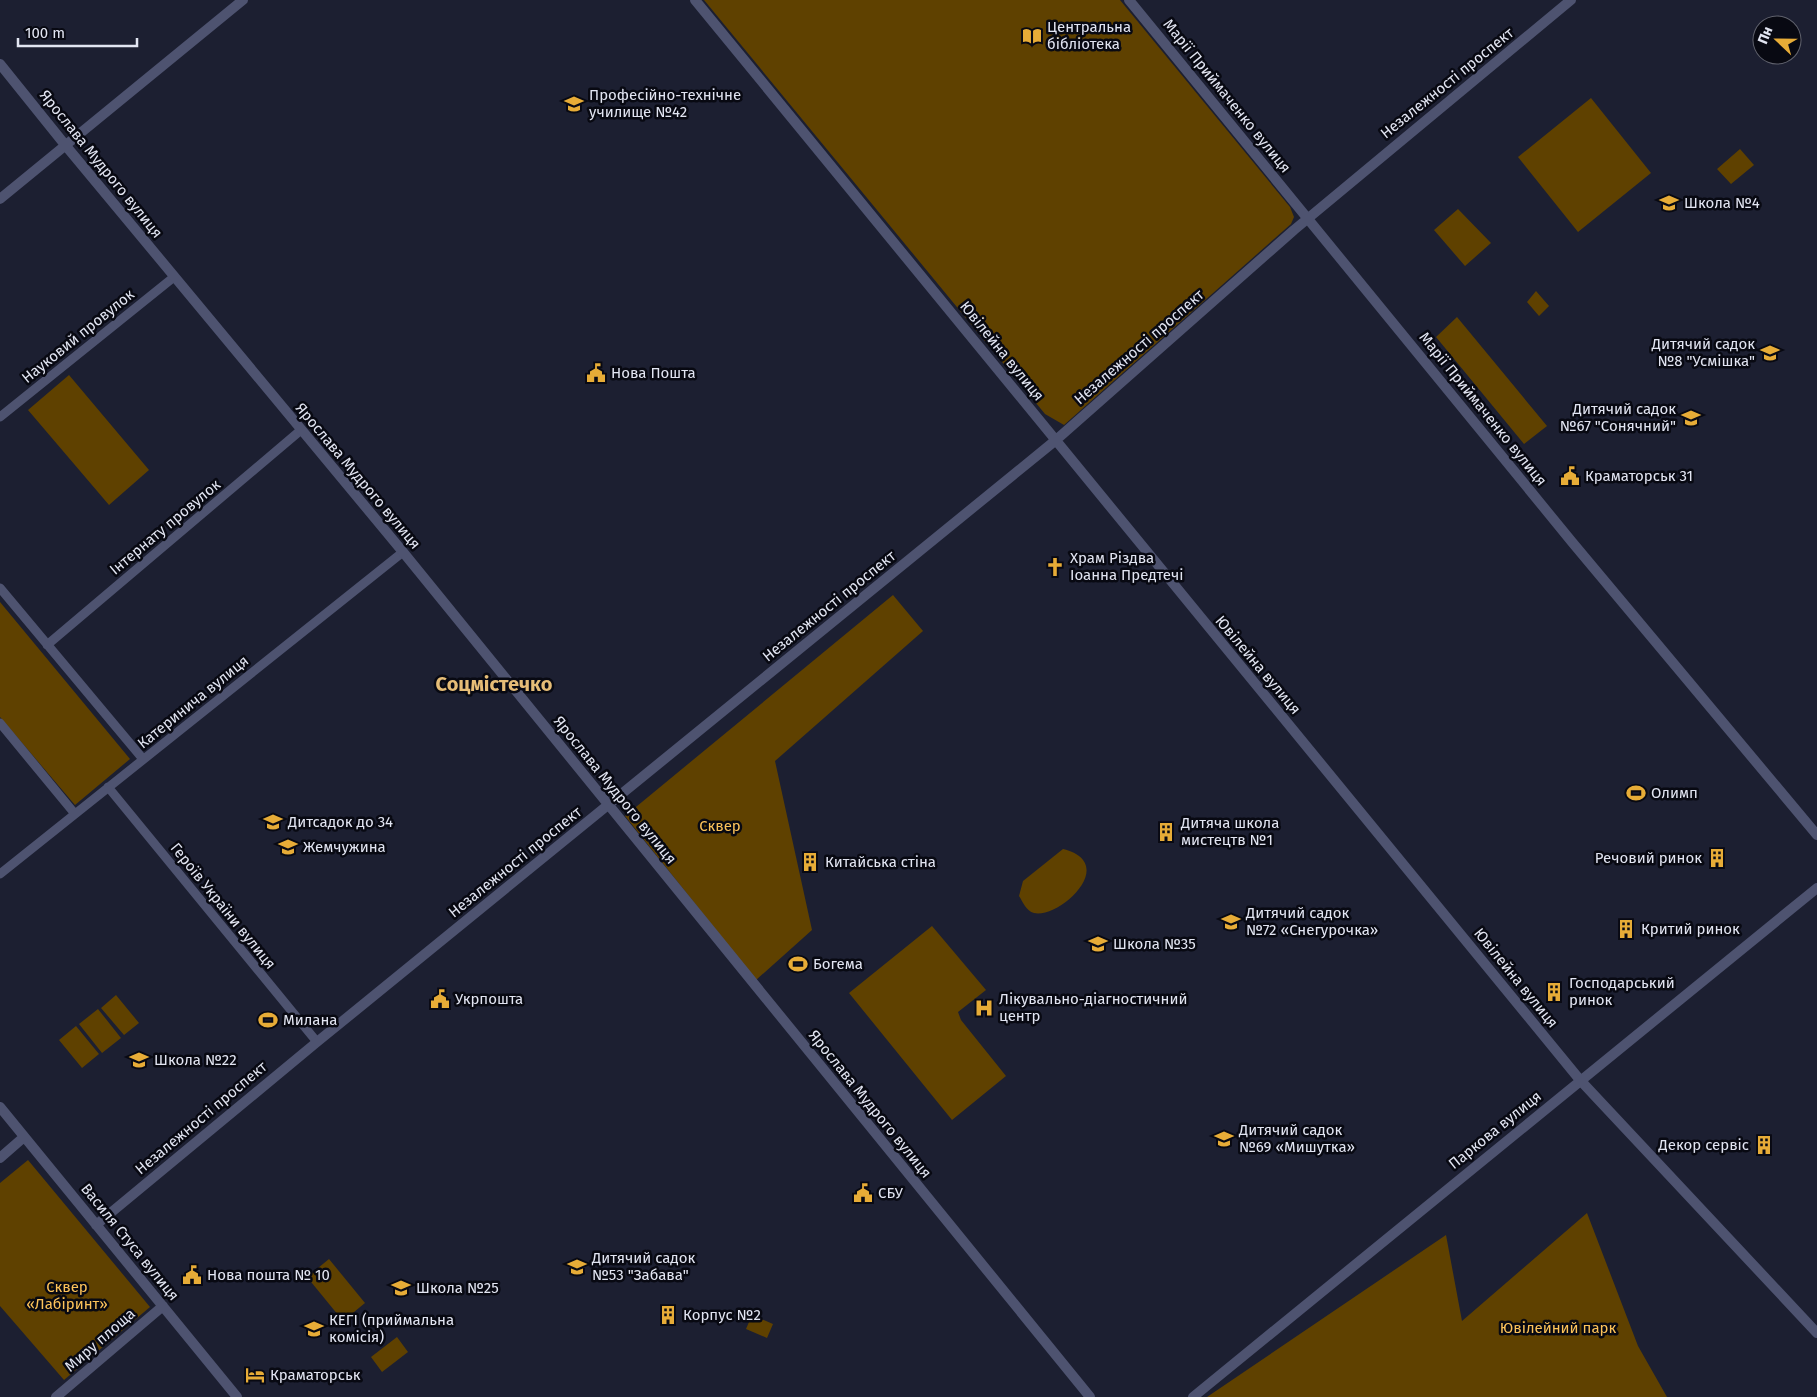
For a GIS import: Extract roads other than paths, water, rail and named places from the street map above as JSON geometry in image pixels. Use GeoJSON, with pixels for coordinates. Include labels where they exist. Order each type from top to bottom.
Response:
{"type":"FeatureCollection","features":[{"type":"Feature","properties":{"kind":"street"},"geometry":{"type":"LineString","coordinates":[[0,199],[243,0]]}},
{"type":"Feature","properties":{"kind":"street","name":"Ювілейна вулиця"},"geometry":{"type":"LineString","coordinates":[[695,0],[1580,1080],[1817,1333]]}},
{"type":"Feature","properties":{"kind":"street","name":"Марії Приймаченко вулиця"},"geometry":{"type":"LineString","coordinates":[[1129,0],[1572,542],[1817,835]]}},
{"type":"Feature","properties":{"kind":"street","name":"Незалежності проспект"},"geometry":{"type":"LineString","coordinates":[[96,1225],[317,1042],[1056,440],[1308,218],[1571,0]]}},
{"type":"Feature","properties":{"kind":"street","name":"Ярослава Мудрого вулиця"},"geometry":{"type":"LineString","coordinates":[[0,64],[402,552],[1090,1397]]}},
{"type":"Feature","properties":{"kind":"street","name":"Науковий провулок"},"geometry":{"type":"LineString","coordinates":[[0,417],[174,277]]}},
{"type":"Feature","properties":{"kind":"street","name":"Інтернату провулок"},"geometry":{"type":"LineString","coordinates":[[47,645],[301,430]]}},
{"type":"Feature","properties":{"kind":"street","name":"Катеринича вулиця"},"geometry":{"type":"LineString","coordinates":[[0,874],[402,552]]}},
{"type":"Feature","properties":{"kind":"street"},"geometry":{"type":"LineString","coordinates":[[0,588],[143,759]]}},
{"type":"Feature","properties":{"kind":"street"},"geometry":{"type":"LineString","coordinates":[[0,723],[75,814]]}},
{"type":"Feature","properties":{"kind":"street","name":"Героїв України вулиця"},"geometry":{"type":"LineString","coordinates":[[108,787],[317,1042]]}},
{"type":"Feature","properties":{"kind":"street","name":"Паркова вулиця"},"geometry":{"type":"LineString","coordinates":[[1193,1397],[1817,888]]}},
{"type":"Feature","properties":{"kind":"street","name":"Василя Стуса вулиця"},"geometry":{"type":"LineString","coordinates":[[0,1107],[237,1397]]}},
{"type":"Feature","properties":{"kind":"street"},"geometry":{"type":"LineString","coordinates":[[0,1158],[24,1137]]}},
{"type":"Feature","properties":{"kind":"street","name":"Миру площа"},"geometry":{"type":"LineString","coordinates":[[56,1397],[163,1306]]}},
{"type":"Feature","properties":{"kind":"place","name":"Центральна бібліотека"},"geometry":{"type":"Point","coordinates":[1032,36]}},
{"type":"Feature","properties":{"kind":"place","name":"Професійно-технічне училище №42"},"geometry":{"type":"Point","coordinates":[574,104]}},
{"type":"Feature","properties":{"kind":"place","name":"Школа №4"},"geometry":{"type":"Point","coordinates":[1669,203]}},
{"type":"Feature","properties":{"kind":"place","name":"Дитячий садок №8 \"Усмішка\""},"geometry":{"type":"Point","coordinates":[1770,353]}},
{"type":"Feature","properties":{"kind":"place","name":"Нова Пошта"},"geometry":{"type":"Point","coordinates":[596,373]}},
{"type":"Feature","properties":{"kind":"place","name":"Дитячий садок №67 \"Сонячний\""},"geometry":{"type":"Point","coordinates":[1691,418]}},
{"type":"Feature","properties":{"kind":"place","name":"Краматорськ 31"},"geometry":{"type":"Point","coordinates":[1570,476]}},
{"type":"Feature","properties":{"kind":"place","name":"Храм Різдва Іоанна Предтечі"},"geometry":{"type":"Point","coordinates":[1055,567]}},
{"type":"Feature","properties":{"kind":"place","name":"Олимп"},"geometry":{"type":"Point","coordinates":[1636,793]}},
{"type":"Feature","properties":{"kind":"place","name":"Дитсадок до 34"},"geometry":{"type":"Point","coordinates":[273,822]}},
{"type":"Feature","properties":{"kind":"place","name":"Дитяча школа мистецтв №1"},"geometry":{"type":"Point","coordinates":[1166,832]}},
{"type":"Feature","properties":{"kind":"place","name":"Жемчужина"},"geometry":{"type":"Point","coordinates":[288,847]}},
{"type":"Feature","properties":{"kind":"place","name":"Речовий ринок"},"geometry":{"type":"Point","coordinates":[1717,858]}},
{"type":"Feature","properties":{"kind":"place","name":"Китайська стіна"},"geometry":{"type":"Point","coordinates":[810,862]}},
{"type":"Feature","properties":{"kind":"place","name":"Дитячий садок №72 «Снегурочка»"},"geometry":{"type":"Point","coordinates":[1231,922]}},
{"type":"Feature","properties":{"kind":"place","name":"Критий ринок"},"geometry":{"type":"Point","coordinates":[1626,929]}},
{"type":"Feature","properties":{"kind":"place","name":"Школа №35"},"geometry":{"type":"Point","coordinates":[1098,944]}},
{"type":"Feature","properties":{"kind":"place","name":"Богема"},"geometry":{"type":"Point","coordinates":[798,964]}},
{"type":"Feature","properties":{"kind":"place","name":"Господарський ринок"},"geometry":{"type":"Point","coordinates":[1554,992]}},
{"type":"Feature","properties":{"kind":"place","name":"Укрпошта"},"geometry":{"type":"Point","coordinates":[440,999]}},
{"type":"Feature","properties":{"kind":"place","name":"Лікувально-діагностичний центр"},"geometry":{"type":"Point","coordinates":[984,1008]}},
{"type":"Feature","properties":{"kind":"place","name":"Милана"},"geometry":{"type":"Point","coordinates":[268,1020]}},
{"type":"Feature","properties":{"kind":"place","name":"Школа №22"},"geometry":{"type":"Point","coordinates":[139,1060]}},
{"type":"Feature","properties":{"kind":"place","name":"Дитячий садок №69 «Мишутка»"},"geometry":{"type":"Point","coordinates":[1224,1139]}},
{"type":"Feature","properties":{"kind":"place","name":"Декор сервіс"},"geometry":{"type":"Point","coordinates":[1764,1145]}},
{"type":"Feature","properties":{"kind":"place","name":"СБУ"},"geometry":{"type":"Point","coordinates":[863,1193]}},
{"type":"Feature","properties":{"kind":"place","name":"Дитячий садок №53 \"Забава\""},"geometry":{"type":"Point","coordinates":[577,1267]}},
{"type":"Feature","properties":{"kind":"place","name":"Нова пошта № 10"},"geometry":{"type":"Point","coordinates":[192,1275]}},
{"type":"Feature","properties":{"kind":"place","name":"Школа №25"},"geometry":{"type":"Point","coordinates":[401,1288]}},
{"type":"Feature","properties":{"kind":"place","name":"Корпус №2"},"geometry":{"type":"Point","coordinates":[668,1315]}},
{"type":"Feature","properties":{"kind":"place","name":"КЕГІ (приймальна комісія)"},"geometry":{"type":"Point","coordinates":[314,1329]}},
{"type":"Feature","properties":{"kind":"place","name":"Краматорськ"},"geometry":{"type":"Point","coordinates":[255,1375]}},
{"type":"Feature","properties":{"kind":"district","name":"Соцмістечко"},"geometry":{"type":"Point","coordinates":[494,684]}},
{"type":"Feature","properties":{"kind":"park label","name":"Сквер"},"geometry":{"type":"Point","coordinates":[720,826]}},
{"type":"Feature","properties":{"kind":"park label","name":"Сквер «Лабіринт»"},"geometry":{"type":"Point","coordinates":[67,1296]}},
{"type":"Feature","properties":{"kind":"park label","name":"Ювілейний парк"},"geometry":{"type":"Point","coordinates":[1558,1328]}}]}
